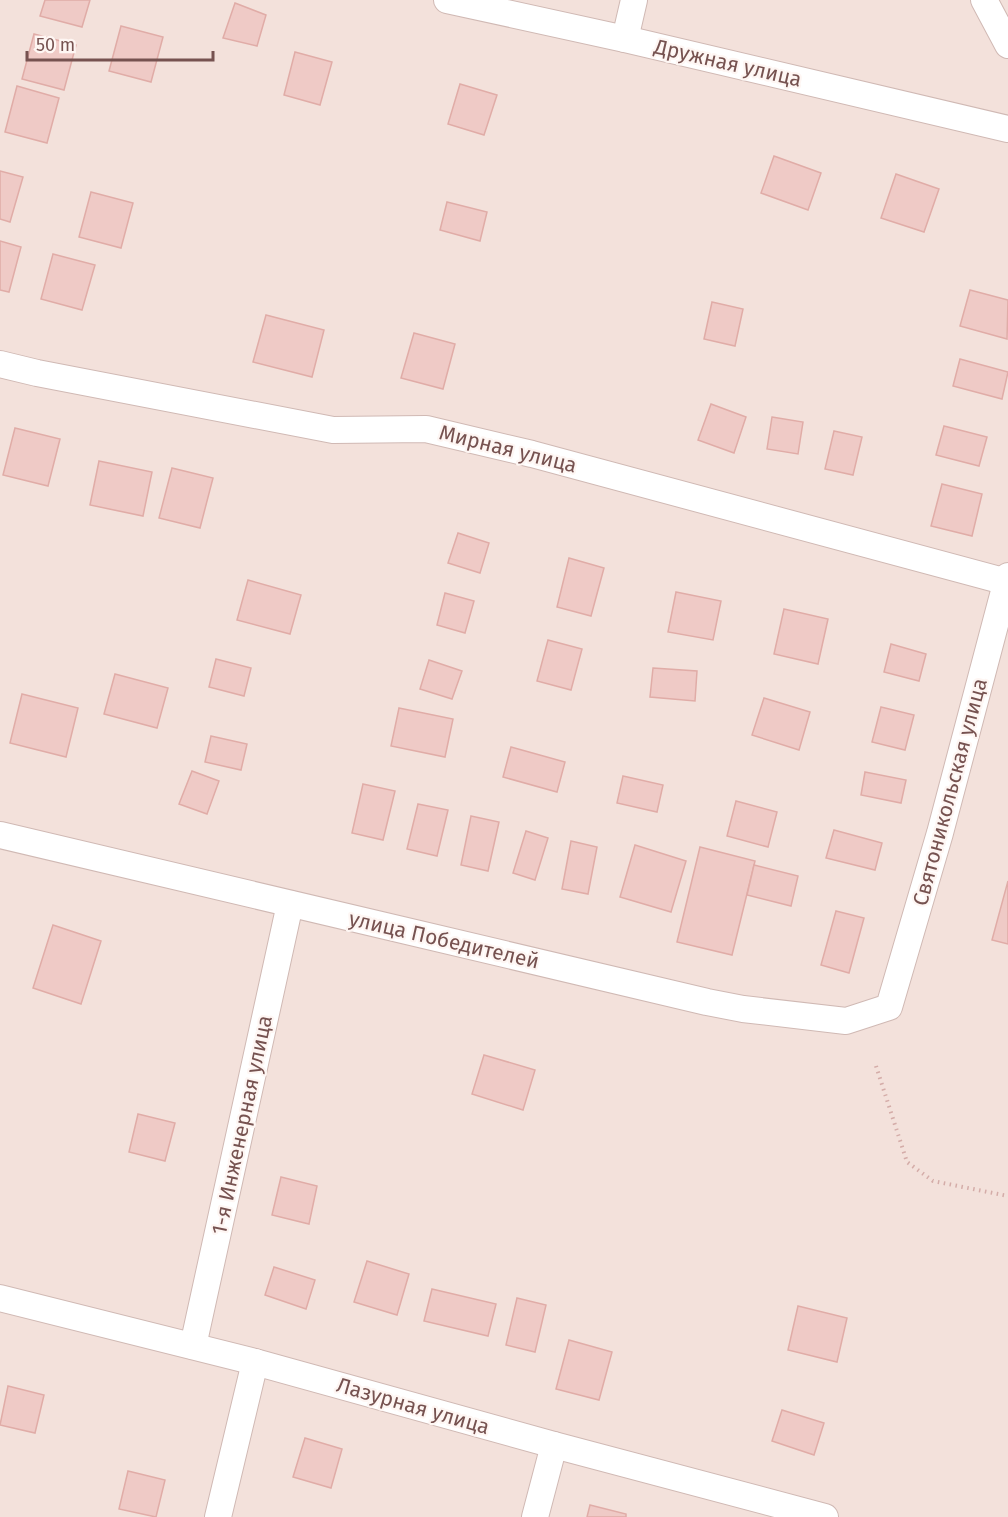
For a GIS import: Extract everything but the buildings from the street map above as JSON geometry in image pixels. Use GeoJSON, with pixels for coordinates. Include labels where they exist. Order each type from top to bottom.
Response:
{"type":"FeatureCollection","features":[{"type":"Feature","properties":{"kind":"street","name":"Дружная улица"},"geometry":{"type":"LineString","coordinates":[[447,0],[625,39],[1008,129]]}},
{"type":"Feature","properties":{"kind":"street"},"geometry":{"type":"LineString","coordinates":[[625,39],[634,0]]}},
{"type":"Feature","properties":{"kind":"street"},"geometry":{"type":"LineString","coordinates":[[984,0],[1008,45]]}},
{"type":"Feature","properties":{"kind":"street","name":"Мирная улица"},"geometry":{"type":"LineString","coordinates":[[0,364],[333,430],[426,429],[532,454],[1007,579]]}},
{"type":"Feature","properties":{"kind":"street","name":"Святоникольская улица"},"geometry":{"type":"LineString","coordinates":[[889,1007],[940,833],[1007,579]]}},
{"type":"Feature","properties":{"kind":"street","name":"улица Победителей"},"geometry":{"type":"LineString","coordinates":[[0,835],[743,1009],[846,1021],[889,1007]]}},
{"type":"Feature","properties":{"kind":"street","name":"1-я Инженерная улица"},"geometry":{"type":"LineString","coordinates":[[193,1346],[290,904]]}},
{"type":"Feature","properties":{"kind":"street","name":"Лазурная улица"},"geometry":{"type":"LineString","coordinates":[[0,1298],[255,1362],[792,1513],[825,1517]]}},
{"type":"Feature","properties":{"kind":"street"},"geometry":{"type":"LineString","coordinates":[[218,1517],[255,1362]]}},
{"type":"Feature","properties":{"kind":"street"},"geometry":{"type":"LineString","coordinates":[[535,1517],[554,1445]]}},
{"type":"Feature","properties":{"kind":"path"},"geometry":{"type":"LineString","coordinates":[[876,1066],[907,1162],[933,1181],[1008,1196]]}},
{"type":"Feature","properties":{"kind":"shaded area"},"geometry":{"type":"Polygon","coordinates":[[[0,0],[1008,0],[1008,1517],[0,1517],[0,0]]]}}]}
